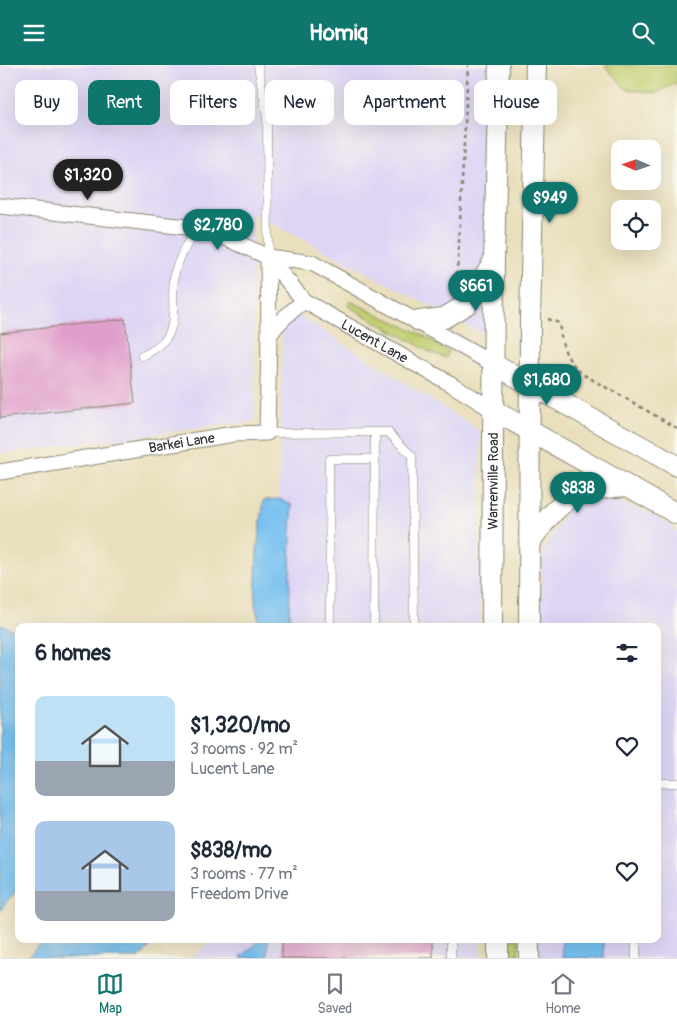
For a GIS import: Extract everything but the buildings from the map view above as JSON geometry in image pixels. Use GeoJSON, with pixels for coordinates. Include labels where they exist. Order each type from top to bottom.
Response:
{"type":"FeatureCollection","features":[{"type":"Feature","properties":{"kind":"main road","name":"Warrenville Road"},"geometry":{"type":"LineString","coordinates":[[492,623],[494,261],[499,65]]}},
{"type":"Feature","properties":{"kind":"main road"},"geometry":{"type":"LineString","coordinates":[[529,623],[530,383],[536,65]]}},
{"type":"Feature","properties":{"kind":"main road"},"geometry":{"type":"LineString","coordinates":[[419,321],[444,317],[468,304],[494,261]]}},
{"type":"Feature","properties":{"kind":"main road"},"geometry":{"type":"LineString","coordinates":[[493,364],[677,467]]}},
{"type":"Feature","properties":{"kind":"main road"},"geometry":{"type":"LineString","coordinates":[[493,410],[677,514]]}},
{"type":"Feature","properties":{"kind":"main road"},"geometry":{"type":"LineString","coordinates":[[530,542],[554,510],[571,498],[590,490],[626,486]]}},
{"type":"Feature","properties":{"kind":"main road"},"geometry":{"type":"LineString","coordinates":[[498,943],[498,958]]}},
{"type":"Feature","properties":{"kind":"main road"},"geometry":{"type":"LineString","coordinates":[[529,943],[529,958]]}},
{"type":"Feature","properties":{"kind":"street","name":"Lucent Lane"},"geometry":{"type":"LineString","coordinates":[[0,206],[195,228],[231,239],[268,257],[312,263],[493,364]]}},
{"type":"Feature","properties":{"kind":"street","name":"Lucent Lane"},"geometry":{"type":"LineString","coordinates":[[268,257],[304,301],[451,384],[493,410]]}},
{"type":"Feature","properties":{"kind":"street"},"geometry":{"type":"LineString","coordinates":[[267,433],[268,257]]}},
{"type":"Feature","properties":{"kind":"street"},"geometry":{"type":"LineString","coordinates":[[269,336],[283,318],[304,301]]}},
{"type":"Feature","properties":{"kind":"street","name":"Barkei Lane"},"geometry":{"type":"LineString","coordinates":[[0,472],[192,440],[234,434],[267,433]]}},
{"type":"Feature","properties":{"kind":"lane"},"geometry":{"type":"LineString","coordinates":[[258,65],[266,119],[268,257]]}},
{"type":"Feature","properties":{"kind":"lane"},"geometry":{"type":"LineString","coordinates":[[142,356],[153,351],[166,339],[174,324],[174,276],[195,228]]}},
{"type":"Feature","properties":{"kind":"lane"},"geometry":{"type":"LineString","coordinates":[[374,623],[375,432]]}},
{"type":"Feature","properties":{"kind":"lane"},"geometry":{"type":"LineString","coordinates":[[267,433],[388,432],[412,456],[414,623]]}},
{"type":"Feature","properties":{"kind":"lane"},"geometry":{"type":"LineString","coordinates":[[330,623],[329,459],[375,459]]}},
{"type":"Feature","properties":{"kind":"lane"},"geometry":{"type":"LineString","coordinates":[[661,783],[677,783]]}},
{"type":"Feature","properties":{"kind":"lane"},"geometry":{"type":"LineString","coordinates":[[451,943],[451,958]]}},
{"type":"Feature","properties":{"kind":"lane"},"geometry":{"type":"LineString","coordinates":[[636,943],[636,958]]}},
{"type":"Feature","properties":{"kind":"path"},"geometry":{"type":"LineString","coordinates":[[458,293],[454,287],[458,261],[468,65]]}},
{"type":"Feature","properties":{"kind":"path"},"geometry":{"type":"LineString","coordinates":[[542,319],[549,319],[558,323],[566,354],[571,364],[581,373],[677,428]]}},
{"type":"Feature","properties":{"kind":"shaded area"},"geometry":{"type":"Polygon","coordinates":[[[0,65],[495,65],[494,80],[474,80],[474,125],[493,125],[484,334],[252,213],[255,421],[0,454],[0,65]]]}},
{"type":"Feature","properties":{"kind":"shaded area"},"geometry":{"type":"Polygon","coordinates":[[[283,305],[480,431],[480,623],[276,623],[283,305]]]}},
{"type":"Feature","properties":{"kind":"shaded area"},"geometry":{"type":"Polygon","coordinates":[[[608,498],[657,516],[677,531],[677,958],[538,958],[538,943],[661,943],[661,623],[541,623],[542,554],[569,507],[608,498]]]}},
{"type":"Feature","properties":{"kind":"shaded area"},"geometry":{"type":"Polygon","coordinates":[[[210,943],[480,943],[480,958],[190,958],[210,943]]]}},
{"type":"Feature","properties":{"kind":"green space"},"geometry":{"type":"Polygon","coordinates":[[[604,65],[677,65],[677,83],[656,93],[626,89],[604,65]]]}},
{"type":"Feature","properties":{"kind":"green space"},"geometry":{"type":"Polygon","coordinates":[[[350,301],[423,335],[448,352],[446,358],[430,352],[348,306],[350,301]]]}},
{"type":"Feature","properties":{"kind":"green space"},"geometry":{"type":"Polygon","coordinates":[[[506,943],[519,943],[518,958],[507,958],[506,943]]]}},
{"type":"Feature","properties":{"kind":"water"},"geometry":{"type":"Polygon","coordinates":[[[279,499],[293,505],[289,623],[259,623],[255,604],[257,550],[264,500],[279,499]]]}},
{"type":"Feature","properties":{"kind":"water"},"geometry":{"type":"Polygon","coordinates":[[[0,624],[15,630],[15,893],[5,903],[0,912],[0,624]]]}},
{"type":"Feature","properties":{"kind":"water"},"geometry":{"type":"Polygon","coordinates":[[[39,943],[153,943],[140,958],[28,958],[39,943]]]}},
{"type":"Feature","properties":{"kind":"water"},"geometry":{"type":"Polygon","coordinates":[[[257,943],[268,943],[268,958],[240,958],[257,943]]]}},
{"type":"Feature","properties":{"kind":"water"},"geometry":{"type":"Polygon","coordinates":[[[562,943],[604,943],[604,958],[563,958],[562,943]]]}}]}
